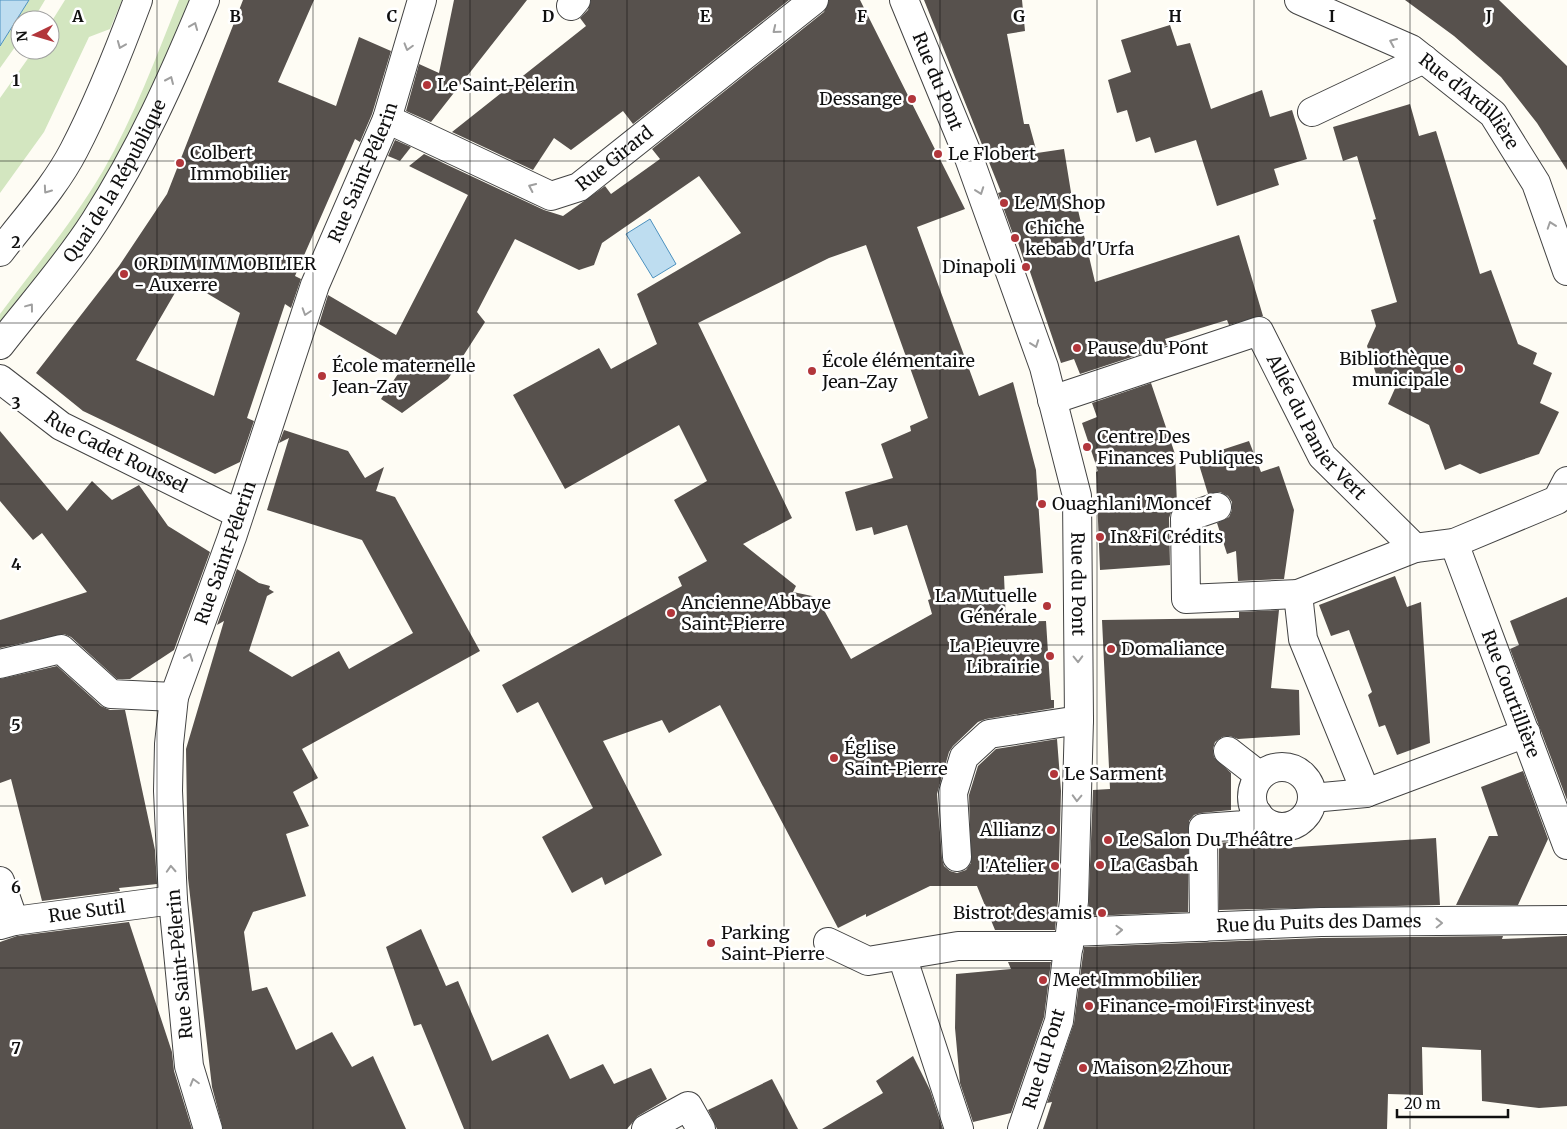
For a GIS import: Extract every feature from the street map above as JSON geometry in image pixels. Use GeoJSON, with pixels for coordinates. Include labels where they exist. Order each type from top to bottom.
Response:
{"type":"FeatureCollection","features":[{"type":"Feature","properties":{"kind":"street"},"geometry":{"type":"LineString","coordinates":[[0,252],[47,191],[73,152],[106,82],[138,0]]}},
{"type":"Feature","properties":{"kind":"street","name":"Quai de la République"},"geometry":{"type":"LineString","coordinates":[[0,346],[93,224],[120,180],[152,121],[205,0]]}},
{"type":"Feature","properties":{"kind":"street","name":"Rue Saint-Pélerin"},"geometry":{"type":"LineString","coordinates":[[208,1129],[189,1066],[173,900],[168,791],[168,744],[174,697],[239,514],[315,285],[387,119],[422,0]]}},
{"type":"Feature","properties":{"kind":"street","name":"Rue Girard"},"geometry":{"type":"LineString","coordinates":[[387,119],[551,196],[579,187],[814,0]]}},
{"type":"Feature","properties":{"kind":"street","name":"Rue du Pont"},"geometry":{"type":"LineString","coordinates":[[904,0],[969,158],[1044,367],[1077,496],[1079,720],[1074,901],[1059,1021],[1022,1129]]}},
{"type":"Feature","properties":{"kind":"street","name":"Rue d'Ardillière"},"geometry":{"type":"LineString","coordinates":[[1298,0],[1411,50],[1493,114],[1536,183],[1567,271]]}},
{"type":"Feature","properties":{"kind":"street"},"geometry":{"type":"LineString","coordinates":[[1312,112],[1424,59]]}},
{"type":"Feature","properties":{"kind":"street","name":"Allée du Panier Vert"},"geometry":{"type":"LineString","coordinates":[[1052,400],[1259,332],[1322,456],[1415,548]]}},
{"type":"Feature","properties":{"kind":"street","name":"Rue Cadet Roussel"},"geometry":{"type":"LineString","coordinates":[[0,379],[61,426],[239,514]]}},
{"type":"Feature","properties":{"kind":"street"},"geometry":{"type":"LineString","coordinates":[[1217,507],[1186,518],[1186,599],[1298,594],[1415,548],[1454,543],[1557,500],[1567,481]]}},
{"type":"Feature","properties":{"kind":"street","name":"Rue Courtillière"},"geometry":{"type":"LineString","coordinates":[[1454,543],[1567,845]]}},
{"type":"Feature","properties":{"kind":"street"},"geometry":{"type":"LineString","coordinates":[[1298,594],[1303,639],[1366,793]]}},
{"type":"Feature","properties":{"kind":"street"},"geometry":{"type":"LineString","coordinates":[[0,664],[61,649],[110,694],[174,697]]}},
{"type":"Feature","properties":{"kind":"street"},"geometry":{"type":"LineString","coordinates":[[957,858],[953,793],[964,757],[989,734],[1079,720]]}},
{"type":"Feature","properties":{"kind":"street"},"geometry":{"type":"LineString","coordinates":[[1312,798],[1366,793],[1526,733]]}},
{"type":"Feature","properties":{"kind":"street"},"geometry":{"type":"LineString","coordinates":[[1228,751],[1260,776]]}},
{"type":"Feature","properties":{"kind":"street"},"geometry":{"type":"LineString","coordinates":[[1275,767],[1294,769],[1308,781],[1312,798],[1306,815],[1290,825],[1272,825],[1258,814],[1253,805],[1252,795],[1254,785],[1260,776],[1275,767]]}},
{"type":"Feature","properties":{"kind":"street"},"geometry":{"type":"LineString","coordinates":[[1204,927],[1203,828],[1245,825],[1258,814]]}},
{"type":"Feature","properties":{"kind":"street"},"geometry":{"type":"LineString","coordinates":[[0,881],[7,923]]}},
{"type":"Feature","properties":{"kind":"street","name":"Rue Sutil"},"geometry":{"type":"LineString","coordinates":[[7,923],[173,900]]}},
{"type":"Feature","properties":{"kind":"street","name":"Rue du Puits des Dames"},"geometry":{"type":"LineString","coordinates":[[828,942],[868,961],[958,946],[1070,939],[1204,927],[1321,922],[1567,920]]}},
{"type":"Feature","properties":{"kind":"street"},"geometry":{"type":"LineString","coordinates":[[902,956],[959,1129]]}},
{"type":"Feature","properties":{"kind":"street"},"geometry":{"type":"LineString","coordinates":[[646,1129],[688,1106],[701,1129]]}},
{"type":"Feature","properties":{"kind":"green space"},"geometry":{"type":"Polygon","coordinates":[[[29,0],[45,0],[39,10],[23,10],[29,0]]]}},
{"type":"Feature","properties":{"kind":"green space"},"geometry":{"type":"Polygon","coordinates":[[[65,0],[122,0],[110,29],[89,37],[44,132],[0,193],[0,98],[27,60],[60,60],[59,10],[65,0]]]}},
{"type":"Feature","properties":{"kind":"green space"},"geometry":{"type":"Polygon","coordinates":[[[179,0],[191,0],[143,117],[113,175],[0,332],[0,314],[79,208],[103,171],[125,130],[179,0]]]}},
{"type":"Feature","properties":{"kind":"green space"},"geometry":{"type":"Polygon","coordinates":[[[10,30],[10,54],[0,68],[0,46],[10,30]]]}},
{"type":"Feature","properties":{"kind":"water"},"geometry":{"type":"Polygon","coordinates":[[[0,0],[29,0],[23,10],[10,10],[10,30],[0,46],[0,0]]]}},
{"type":"Feature","properties":{"kind":"water"},"geometry":{"type":"Polygon","coordinates":[[[650,219],[676,264],[653,278],[626,234],[650,219]]]}},
{"type":"Feature","properties":{"kind":"building"},"geometry":{"type":"Polygon","coordinates":[[[243,0],[314,0],[278,82],[336,106],[359,37],[391,51],[372,114],[360,142],[355,139],[295,276],[301,279],[291,308],[285,304],[247,418],[254,421],[240,462],[215,474],[83,411],[36,373],[119,266],[167,194],[243,0]],[[183,279],[136,360],[214,396],[240,313],[183,279]]]}},
{"type":"Feature","properties":{"kind":"building"},"geometry":{"type":"Polygon","coordinates":[[[454,0],[527,0],[431,122],[406,111],[419,64],[439,73],[454,0]]]}},
{"type":"Feature","properties":{"kind":"building"},"geometry":{"type":"Polygon","coordinates":[[[591,0],[789,0],[633,124],[623,111],[571,150],[554,138],[533,170],[452,132],[586,26],[580,18],[588,10],[591,0]]]}},
{"type":"Feature","properties":{"kind":"building"},"geometry":{"type":"Polygon","coordinates":[[[829,0],[860,0],[965,209],[917,227],[979,396],[1013,382],[1036,470],[1043,573],[1004,576],[1006,622],[1046,621],[1051,700],[1054,700],[1054,708],[986,719],[978,722],[949,752],[937,794],[944,866],[950,871],[957,873],[966,870],[971,863],[969,795],[978,766],[996,749],[1057,739],[1061,791],[1058,900],[1055,930],[995,930],[977,886],[930,886],[866,917],[866,914],[838,928],[720,705],[669,733],[662,720],[603,741],[662,855],[605,885],[602,877],[572,893],[542,837],[593,808],[538,702],[517,713],[502,685],[682,586],[678,577],[707,561],[674,500],[707,481],[679,425],[565,489],[513,395],[599,348],[611,369],[657,344],[637,294],[741,233],[699,176],[602,243],[594,265],[579,270],[515,239],[477,312],[485,322],[456,367],[448,379],[402,413],[381,399],[400,371],[319,324],[328,295],[396,335],[468,195],[409,166],[424,154],[544,210],[563,216],[605,186],[611,194],[660,159],[652,149],[824,12],[829,0]],[[866,245],[829,258],[698,323],[792,518],[743,544],[796,586],[793,592],[812,596],[825,612],[851,659],[932,614],[928,600],[931,599],[907,525],[874,535],[872,527],[856,531],[845,492],[893,478],[881,444],[911,431],[910,426],[928,418],[866,245]]]}},
{"type":"Feature","properties":{"kind":"building"},"geometry":{"type":"Polygon","coordinates":[[[924,0],[1022,0],[1025,31],[1007,34],[1024,124],[1029,124],[1037,153],[1064,149],[1074,211],[1078,210],[1095,282],[1239,235],[1263,316],[1229,325],[1227,320],[1165,339],[1167,345],[1140,351],[1141,354],[1080,374],[1074,359],[1061,363],[1027,263],[1025,264],[1016,236],[1014,237],[998,193],[1001,192],[924,0]]]}},
{"type":"Feature","properties":{"kind":"building"},"geometry":{"type":"Polygon","coordinates":[[[1405,0],[1499,0],[1567,66],[1567,170],[1537,123],[1501,77],[1454,36],[1405,0]]]}},
{"type":"Feature","properties":{"kind":"building"},"geometry":{"type":"Polygon","coordinates":[[[1170,25],[1177,46],[1190,43],[1211,109],[1262,90],[1270,117],[1292,110],[1307,159],[1274,169],[1279,185],[1217,206],[1196,140],[1155,153],[1150,137],[1136,142],[1127,110],[1117,113],[1108,80],[1131,72],[1121,40],[1170,25]]]}},
{"type":"Feature","properties":{"kind":"building","name":"Bibliothèque municipale"},"geometry":{"type":"Polygon","coordinates":[[[1410,104],[1419,136],[1436,131],[1480,274],[1491,270],[1518,344],[1537,353],[1533,364],[1552,373],[1540,403],[1559,412],[1539,454],[1480,474],[1460,464],[1445,470],[1429,425],[1388,404],[1397,384],[1376,374],[1367,346],[1376,326],[1371,310],[1397,302],[1373,220],[1376,219],[1357,156],[1343,161],[1333,127],[1410,104]]]}},
{"type":"Feature","properties":{"kind":"building"},"geometry":{"type":"Polygon","coordinates":[[[395,140],[411,147],[400,161],[388,156],[395,140]]]}},
{"type":"Feature","properties":{"kind":"building"},"geometry":{"type":"Polygon","coordinates":[[[1151,383],[1175,454],[1177,505],[1172,510],[1169,518],[1170,565],[1100,570],[1096,472],[1098,471],[1082,423],[1097,417],[1092,403],[1151,383]]]}},
{"type":"Feature","properties":{"kind":"building"},"geometry":{"type":"Polygon","coordinates":[[[284,430],[348,451],[365,478],[384,467],[376,491],[395,497],[480,651],[302,749],[318,778],[293,792],[309,826],[286,834],[306,896],[253,912],[244,932],[252,991],[267,987],[296,1050],[332,1032],[352,1067],[373,1056],[406,1129],[223,1129],[212,1087],[188,878],[186,749],[224,621],[217,625],[237,569],[259,583],[270,586],[269,589],[274,592],[267,596],[249,651],[292,677],[339,651],[349,669],[413,633],[362,540],[267,510],[289,438],[279,443],[284,430]]]}},
{"type":"Feature","properties":{"kind":"building"},"geometry":{"type":"Polygon","coordinates":[[[0,431],[67,511],[92,481],[112,500],[139,485],[168,526],[210,552],[174,650],[130,679],[117,679],[71,637],[64,634],[0,648],[0,620],[87,592],[42,533],[33,540],[0,501],[0,431]]]}},
{"type":"Feature","properties":{"kind":"building"},"geometry":{"type":"Polygon","coordinates":[[[1249,441],[1261,472],[1279,466],[1294,510],[1284,579],[1238,581],[1236,551],[1227,554],[1217,523],[1229,517],[1232,510],[1232,502],[1228,496],[1220,492],[1208,494],[1197,458],[1249,441]]]}},
{"type":"Feature","properties":{"kind":"building"},"geometry":{"type":"Polygon","coordinates":[[[1395,576],[1407,607],[1421,602],[1430,743],[1397,755],[1385,725],[1379,727],[1368,695],[1372,692],[1349,630],[1331,636],[1319,605],[1395,576]]]}},
{"type":"Feature","properties":{"kind":"building"},"geometry":{"type":"Polygon","coordinates":[[[1567,597],[1567,800],[1510,649],[1519,645],[1510,621],[1567,597]]]}},
{"type":"Feature","properties":{"kind":"building"},"geometry":{"type":"Polygon","coordinates":[[[1279,610],[1271,688],[1299,690],[1300,735],[1238,739],[1230,736],[1222,737],[1215,742],[1213,749],[1214,757],[1231,773],[1231,810],[1201,813],[1194,815],[1189,821],[1188,912],[1088,916],[1093,790],[1110,789],[1102,620],[1239,618],[1239,612],[1279,610]]]}},
{"type":"Feature","properties":{"kind":"building"},"geometry":{"type":"Polygon","coordinates":[[[57,666],[101,706],[110,710],[125,710],[155,850],[157,884],[119,888],[120,891],[42,901],[11,779],[0,783],[0,679],[57,666]]]}},
{"type":"Feature","properties":{"kind":"building"},"geometry":{"type":"Polygon","coordinates":[[[1523,771],[1548,839],[1518,905],[1456,905],[1489,836],[1498,836],[1481,787],[1523,771]]]}},
{"type":"Feature","properties":{"kind":"building"},"geometry":{"type":"Polygon","coordinates":[[[1436,838],[1440,905],[1219,910],[1219,843],[1230,842],[1230,846],[1281,848],[1436,838]]]}},
{"type":"Feature","properties":{"kind":"building"},"geometry":{"type":"Polygon","coordinates":[[[129,922],[172,1052],[174,1071],[192,1129],[0,1129],[0,942],[17,936],[129,922]]]}},
{"type":"Feature","properties":{"kind":"building"},"geometry":{"type":"Polygon","coordinates":[[[421,929],[446,986],[458,981],[492,1061],[548,1034],[570,1079],[603,1064],[614,1084],[651,1068],[667,1099],[638,1116],[627,1129],[464,1129],[421,1024],[414,1026],[386,947],[421,929]]]}},
{"type":"Feature","properties":{"kind":"building"},"geometry":{"type":"Polygon","coordinates":[[[1503,936],[1502,939],[1567,936],[1567,1106],[1539,1108],[1482,1101],[1481,1050],[1422,1047],[1423,1095],[1388,1094],[1387,1129],[1043,1129],[1052,1102],[1047,1103],[1074,1023],[1084,947],[1321,938],[1503,936]]]}},
{"type":"Feature","properties":{"kind":"building"},"geometry":{"type":"Polygon","coordinates":[[[1008,962],[1051,962],[1044,1017],[1011,1113],[973,1122],[960,1083],[955,1028],[956,974],[1011,969],[1008,962]]]}},
{"type":"Feature","properties":{"kind":"building"},"geometry":{"type":"Polygon","coordinates":[[[913,1056],[930,1090],[943,1129],[822,1129],[883,1093],[876,1081],[913,1056]]]}},
{"type":"Feature","properties":{"kind":"building"},"geometry":{"type":"Polygon","coordinates":[[[772,1079],[798,1129],[717,1129],[708,1110],[772,1079]]]}},
{"type":"Feature","properties":{"kind":"place","name":"Le Saint-Pelerin"},"geometry":{"type":"Point","coordinates":[427,85]}},
{"type":"Feature","properties":{"kind":"place","name":"Dessange"},"geometry":{"type":"Point","coordinates":[912,99]}},
{"type":"Feature","properties":{"kind":"place","name":"Le Flobert"},"geometry":{"type":"Point","coordinates":[938,154]}},
{"type":"Feature","properties":{"kind":"place","name":"Colbert Immobilier"},"geometry":{"type":"Point","coordinates":[180,163]}},
{"type":"Feature","properties":{"kind":"place","name":"Le M Shop"},"geometry":{"type":"Point","coordinates":[1004,203]}},
{"type":"Feature","properties":{"kind":"place","name":"Chiche kebab d'Urfa"},"geometry":{"type":"Point","coordinates":[1015,238]}},
{"type":"Feature","properties":{"kind":"place","name":"Dinapoli"},"geometry":{"type":"Point","coordinates":[1026,267]}},
{"type":"Feature","properties":{"kind":"place","name":"ORDIM IMMOBILIER - Auxerre"},"geometry":{"type":"Point","coordinates":[124,274]}},
{"type":"Feature","properties":{"kind":"place","name":"Pause du Pont"},"geometry":{"type":"Point","coordinates":[1077,348]}},
{"type":"Feature","properties":{"kind":"place","name":"Bibliothèque municipale"},"geometry":{"type":"Point","coordinates":[1459,369]}},
{"type":"Feature","properties":{"kind":"place","name":"École élémentaire Jean-Zay"},"geometry":{"type":"Point","coordinates":[812,371]}},
{"type":"Feature","properties":{"kind":"place","name":"École maternelle Jean-Zay"},"geometry":{"type":"Point","coordinates":[322,376]}},
{"type":"Feature","properties":{"kind":"place","name":"Centre Des Finances Publiques"},"geometry":{"type":"Point","coordinates":[1087,447]}},
{"type":"Feature","properties":{"kind":"place","name":"Ouaghlani Moncef"},"geometry":{"type":"Point","coordinates":[1042,504]}},
{"type":"Feature","properties":{"kind":"place","name":"In&Fi Crédits"},"geometry":{"type":"Point","coordinates":[1100,537]}},
{"type":"Feature","properties":{"kind":"place","name":"La Mutuelle Générale"},"geometry":{"type":"Point","coordinates":[1047,606]}},
{"type":"Feature","properties":{"kind":"place","name":"Ancienne Abbaye Saint-Pierre"},"geometry":{"type":"Point","coordinates":[671,613]}},
{"type":"Feature","properties":{"kind":"place","name":"Domaliance"},"geometry":{"type":"Point","coordinates":[1111,649]}},
{"type":"Feature","properties":{"kind":"place","name":"La Pieuvre Librairie"},"geometry":{"type":"Point","coordinates":[1050,656]}},
{"type":"Feature","properties":{"kind":"place","name":"Église Saint-Pierre"},"geometry":{"type":"Point","coordinates":[834,758]}},
{"type":"Feature","properties":{"kind":"place","name":"Le Sarment"},"geometry":{"type":"Point","coordinates":[1054,774]}},
{"type":"Feature","properties":{"kind":"place","name":"Allianz"},"geometry":{"type":"Point","coordinates":[1051,830]}},
{"type":"Feature","properties":{"kind":"place","name":"Le Salon Du Théâtre"},"geometry":{"type":"Point","coordinates":[1108,840]}},
{"type":"Feature","properties":{"kind":"place","name":"La Casbah"},"geometry":{"type":"Point","coordinates":[1100,865]}},
{"type":"Feature","properties":{"kind":"place","name":"l'Atelier"},"geometry":{"type":"Point","coordinates":[1055,866]}},
{"type":"Feature","properties":{"kind":"place","name":"Bistrot des amis"},"geometry":{"type":"Point","coordinates":[1102,913]}},
{"type":"Feature","properties":{"kind":"place","name":"Parking Saint-Pierre"},"geometry":{"type":"Point","coordinates":[711,943]}},
{"type":"Feature","properties":{"kind":"place","name":"Meet Immobilier"},"geometry":{"type":"Point","coordinates":[1043,980]}},
{"type":"Feature","properties":{"kind":"place","name":"Finance-moi First invest"},"geometry":{"type":"Point","coordinates":[1089,1006]}},
{"type":"Feature","properties":{"kind":"place","name":"Maison 2 Zhour"},"geometry":{"type":"Point","coordinates":[1083,1068]}}]}
